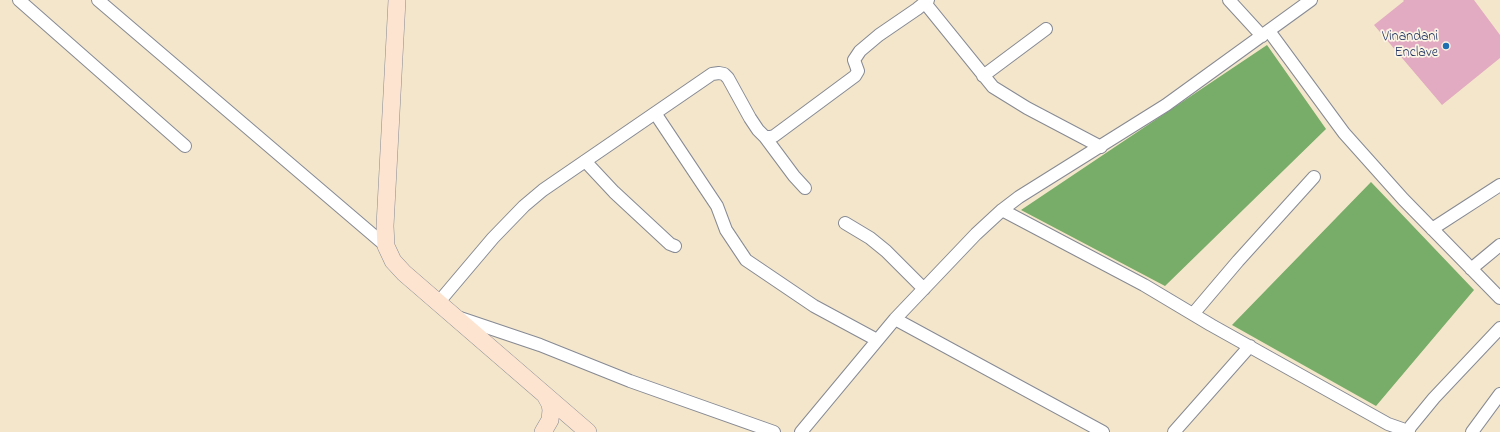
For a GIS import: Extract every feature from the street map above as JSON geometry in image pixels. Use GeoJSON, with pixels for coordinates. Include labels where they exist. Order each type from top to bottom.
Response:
{"type":"FeatureCollection","features":[{"type":"Feature","properties":{"kind":"street"},"geometry":{"type":"LineString","coordinates":[[19,0],[185,146]]}},
{"type":"Feature","properties":{"kind":"street"},"geometry":{"type":"LineString","coordinates":[[98,0],[386,246]]}},
{"type":"Feature","properties":{"kind":"street"},"geometry":{"type":"LineString","coordinates":[[397,0],[385,226],[386,246],[393,261],[404,273],[588,432]]}},
{"type":"Feature","properties":{"kind":"street"},"geometry":{"type":"LineString","coordinates":[[1229,0],[1265,34],[1344,133],[1432,229],[1500,298]]}},
{"type":"Feature","properties":{"kind":"street"},"geometry":{"type":"LineString","coordinates":[[801,432],[895,319],[976,234],[1002,210],[1019,197],[1166,105],[1311,0]]}},
{"type":"Feature","properties":{"kind":"street"},"geometry":{"type":"LineString","coordinates":[[765,137],[770,137],[779,133],[855,76],[858,71],[854,60],[860,51],[927,2],[984,76],[997,90],[1026,108],[1101,147]]}},
{"type":"Feature","properties":{"kind":"street"},"geometry":{"type":"LineString","coordinates":[[984,76],[1046,29]]}},
{"type":"Feature","properties":{"kind":"street"},"geometry":{"type":"LineString","coordinates":[[438,303],[493,238],[524,206],[543,190],[712,74],[724,74],[728,78],[750,118],[794,176],[805,188]]}},
{"type":"Feature","properties":{"kind":"street"},"geometry":{"type":"LineString","coordinates":[[655,113],[717,206],[726,230],[746,260],[814,306],[877,340]]}},
{"type":"Feature","properties":{"kind":"street"},"geometry":{"type":"LineString","coordinates":[[586,161],[614,192],[670,244],[675,246]]}},
{"type":"Feature","properties":{"kind":"street"},"geometry":{"type":"LineString","coordinates":[[1193,314],[1238,261],[1314,177]]}},
{"type":"Feature","properties":{"kind":"street"},"geometry":{"type":"LineString","coordinates":[[1432,229],[1500,185]]}},
{"type":"Feature","properties":{"kind":"street"},"geometry":{"type":"LineString","coordinates":[[1002,210],[1144,285],[1388,424],[1408,432],[1434,398],[1500,328]]}},
{"type":"Feature","properties":{"kind":"street"},"geometry":{"type":"LineString","coordinates":[[845,223],[870,238],[886,251],[924,289]]}},
{"type":"Feature","properties":{"kind":"street"},"geometry":{"type":"LineString","coordinates":[[1470,268],[1500,245]]}},
{"type":"Feature","properties":{"kind":"street"},"geometry":{"type":"LineString","coordinates":[[452,315],[540,345],[630,381],[774,432]]}},
{"type":"Feature","properties":{"kind":"street"},"geometry":{"type":"LineString","coordinates":[[895,319],[1103,432]]}},
{"type":"Feature","properties":{"kind":"street"},"geometry":{"type":"LineString","coordinates":[[1174,432],[1250,346]]}},
{"type":"Feature","properties":{"kind":"street"},"geometry":{"type":"LineString","coordinates":[[1472,432],[1500,394]]}},
{"type":"Feature","properties":{"kind":"street"},"geometry":{"type":"LineString","coordinates":[[543,432],[550,420],[551,410],[550,404],[545,395]]}},
{"type":"Feature","properties":{"kind":"green space"},"geometry":{"type":"Polygon","coordinates":[[[1267,45],[1326,129],[1165,286],[1021,210],[1267,45]]]}},
{"type":"Feature","properties":{"kind":"green space"},"geometry":{"type":"Polygon","coordinates":[[[1371,182],[1474,290],[1376,406],[1232,325],[1371,182]]]}},
{"type":"Feature","properties":{"kind":"building","name":"Vinandani Enclave"},"geometry":{"type":"Polygon","coordinates":[[[1403,0],[1474,0],[1500,35],[1500,58],[1442,105],[1374,25],[1404,1],[1403,0]]]}},
{"type":"Feature","properties":{"kind":"place","name":"Vinandani Enclave"},"geometry":{"type":"Point","coordinates":[1446,46]}}]}
